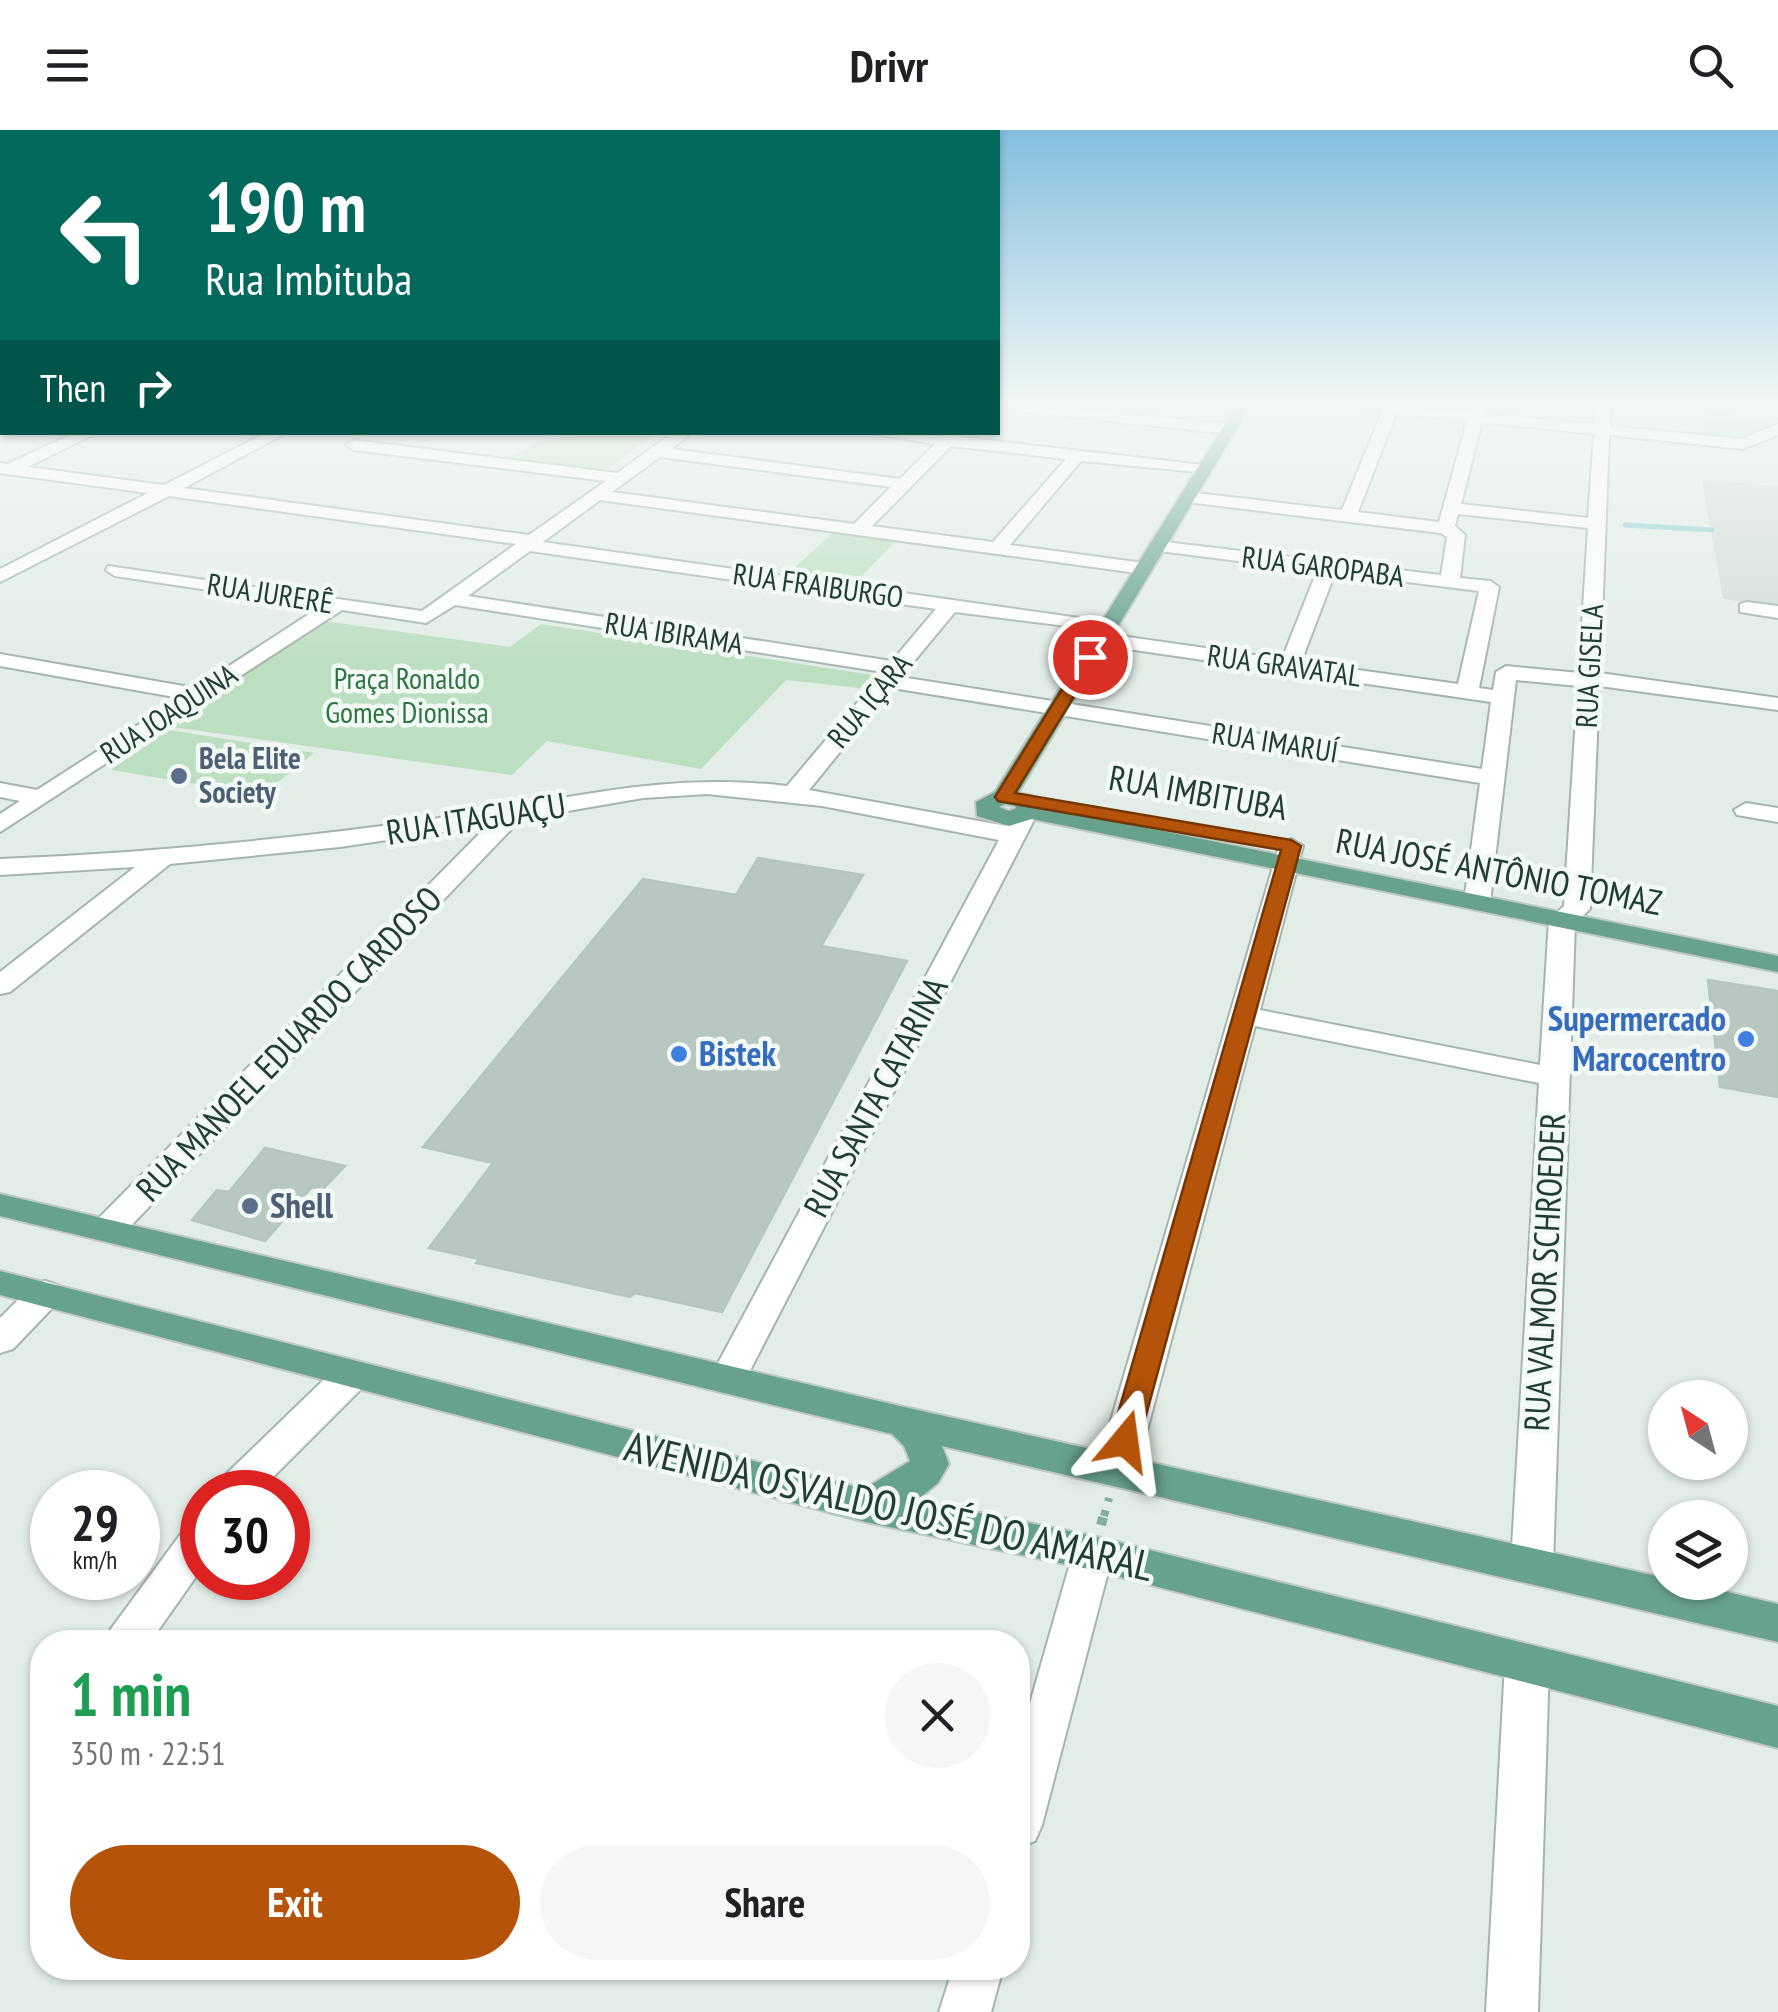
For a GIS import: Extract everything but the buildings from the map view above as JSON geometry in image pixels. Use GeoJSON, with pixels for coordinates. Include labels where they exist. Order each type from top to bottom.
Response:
{"type":"FeatureCollection","features":[{"type":"Feature","properties":{"kind":"main road","name":"RUA SANTA CATARINA"},"geometry":{"type":"LineString","coordinates":[[1013,812],[1058,708],[1190,493]]}},
{"type":"Feature","properties":{"kind":"main road","name":"RUA JOSÉ ANTÔNIO TOMAZ"},"geometry":{"type":"LineString","coordinates":[[1013,812],[1288,855],[1465,903],[1477,902],[1778,964]]}},
{"type":"Feature","properties":{"kind":"main road"},"geometry":{"type":"LineString","coordinates":[[0,1205],[904,1422],[1117,1468],[1778,1624]]}},
{"type":"Feature","properties":{"kind":"main road","name":"AVENIDA OSVALDO JOSÉ DO AMARAL"},"geometry":{"type":"LineString","coordinates":[[0,1283],[866,1506],[1093,1554],[1778,1726]]}},
{"type":"Feature","properties":{"kind":"main road"},"geometry":{"type":"LineString","coordinates":[[866,1506],[904,1489],[922,1477],[930,1464],[920,1438],[904,1422]]}},
{"type":"Feature","properties":{"kind":"street"},"geometry":{"type":"LineString","coordinates":[[0,576],[164,493]]}},
{"type":"Feature","properties":{"kind":"street","name":"RUA FRAIBURGO"},"geometry":{"type":"LineString","coordinates":[[181,493],[950,605],[1104,634]]}},
{"type":"Feature","properties":{"kind":"street"},"geometry":{"type":"LineString","coordinates":[[452,599],[600,493]]}},
{"type":"Feature","properties":{"kind":"street"},"geometry":{"type":"LineString","coordinates":[[858,530],[895,493]]}},
{"type":"Feature","properties":{"kind":"street"},"geometry":{"type":"LineString","coordinates":[[998,548],[1045,493]]}},
{"type":"Feature","properties":{"kind":"street"},"geometry":{"type":"LineString","coordinates":[[1348,516],[1357,493]]}},
{"type":"Feature","properties":{"kind":"street"},"geometry":{"type":"LineString","coordinates":[[1446,528],[1455,493]]}},
{"type":"Feature","properties":{"kind":"street","name":"RUA GISELA"},"geometry":{"type":"LineString","coordinates":[[1562,920],[1577,909],[1599,493]]}},
{"type":"Feature","properties":{"kind":"street"},"geometry":{"type":"LineString","coordinates":[[597,495],[1144,568]]}},
{"type":"Feature","properties":{"kind":"street"},"geometry":{"type":"LineString","coordinates":[[1187,497],[1446,528],[1456,535],[1450,582]]}},
{"type":"Feature","properties":{"kind":"street"},"geometry":{"type":"LineString","coordinates":[[1451,508],[1597,524]]}},
{"type":"Feature","properties":{"kind":"street","name":"RUA GAROPABA"},"geometry":{"type":"LineString","coordinates":[[1157,546],[1490,587],[1467,692]]}},
{"type":"Feature","properties":{"kind":"street"},"geometry":{"type":"LineString","coordinates":[[1289,667],[1328,568]]}},
{"type":"Feature","properties":{"kind":"street","name":"RUA JURERÊ"},"geometry":{"type":"LineString","coordinates":[[114,570],[426,617],[452,599]]}},
{"type":"Feature","properties":{"kind":"street","name":"RUA IBIRAMA"},"geometry":{"type":"LineString","coordinates":[[452,599],[892,674],[1058,708]]}},
{"type":"Feature","properties":{"kind":"street","name":"RUA JOAQUINA"},"geometry":{"type":"LineString","coordinates":[[0,825],[338,604]]}},
{"type":"Feature","properties":{"kind":"street","name":"RUA IÇARA"},"geometry":{"type":"LineString","coordinates":[[792,796],[950,605]]}},
{"type":"Feature","properties":{"kind":"street"},"geometry":{"type":"LineString","coordinates":[[1748,608],[1778,612]]}},
{"type":"Feature","properties":{"kind":"street","name":"RUA GRAVATAL"},"geometry":{"type":"LineString","coordinates":[[1104,634],[1289,667],[1502,698]]}},
{"type":"Feature","properties":{"kind":"street"},"geometry":{"type":"LineString","coordinates":[[0,660],[199,695]]}},
{"type":"Feature","properties":{"kind":"street"},"geometry":{"type":"LineString","coordinates":[[1477,902],[1506,672],[1569,681],[1589,678],[1778,704]]}},
{"type":"Feature","properties":{"kind":"street","name":"RUA IMARUÍ"},"geometry":{"type":"LineString","coordinates":[[1058,708],[1492,778]]}},
{"type":"Feature","properties":{"kind":"street","name":"RUA ITAGUAÇU"},"geometry":{"type":"LineString","coordinates":[[0,866],[162,858],[512,815],[670,788],[725,788],[792,796],[949,824],[1013,812]]}},
{"type":"Feature","properties":{"kind":"street"},"geometry":{"type":"LineString","coordinates":[[0,790],[40,798]]}},
{"type":"Feature","properties":{"kind":"street"},"geometry":{"type":"LineString","coordinates":[[1746,810],[1778,815]]}},
{"type":"Feature","properties":{"kind":"street","name":"RUA ITAGUAÇU"},"geometry":{"type":"LineString","coordinates":[[949,824],[1013,812]]}},
{"type":"Feature","properties":{"kind":"street","name":"RUA SANTA CATARINA"},"geometry":{"type":"LineString","coordinates":[[728,1378],[1013,812]]}},
{"type":"Feature","properties":{"kind":"street","name":"RUA MANOEL EDUARDO CARDOSO"},"geometry":{"type":"LineString","coordinates":[[108,1229],[512,815]]}},
{"type":"Feature","properties":{"kind":"street"},"geometry":{"type":"LineString","coordinates":[[1117,1468],[1288,855]]}},
{"type":"Feature","properties":{"kind":"street"},"geometry":{"type":"LineString","coordinates":[[0,986],[162,858]]}},
{"type":"Feature","properties":{"kind":"street","name":"RUA VALMOR SCHROEDER"},"geometry":{"type":"LineString","coordinates":[[1532,1564],[1562,920]]}},
{"type":"Feature","properties":{"kind":"street"},"geometry":{"type":"LineString","coordinates":[[1244,1014],[1554,1077]]}},
{"type":"Feature","properties":{"kind":"street"},"geometry":{"type":"LineString","coordinates":[[0,1340],[44,1294]]}},
{"type":"Feature","properties":{"kind":"street"},"geometry":{"type":"LineString","coordinates":[[255,1470],[351,1376]]}},
{"type":"Feature","properties":{"kind":"street"},"geometry":{"type":"LineString","coordinates":[[1030,1782],[1093,1554]]}},
{"type":"Feature","properties":{"kind":"street"},"geometry":{"type":"LineString","coordinates":[[135,1630],[180,1567]]}},
{"type":"Feature","properties":{"kind":"street"},"geometry":{"type":"LineString","coordinates":[[1512,2012],[1528,1664]]}},
{"type":"Feature","properties":{"kind":"street"},"geometry":{"type":"LineString","coordinates":[[966,2012],[975,1980]]}},
{"type":"Feature","properties":{"kind":"path"},"geometry":{"type":"LineString","coordinates":[[1093,1554],[1117,1468]]}},
{"type":"Feature","properties":{"kind":"shaded area"},"geometry":{"type":"Polygon","coordinates":[[[1704,493],[1778,493],[1778,606],[1723,599],[1704,493]]]}},
{"type":"Feature","properties":{"kind":"green space"},"geometry":{"type":"Polygon","coordinates":[[[835,531],[897,540],[851,587],[784,577],[835,531]]]}},
{"type":"Feature","properties":{"kind":"green space","name":"Praça Ronaldo Gomes Dionissa"},"geometry":{"type":"Polygon","coordinates":[[[324,621],[510,647],[541,624],[872,675],[860,688],[786,680],[701,769],[547,741],[512,775],[158,725],[324,621]]]}},
{"type":"Feature","properties":{"kind":"green space"},"geometry":{"type":"Polygon","coordinates":[[[168,730],[314,753],[262,795],[111,770],[168,730]]]}},
{"type":"Feature","properties":{"kind":"waterway"},"geometry":{"type":"LineString","coordinates":[[1625,525],[1712,530]]}},
{"type":"Feature","properties":{"kind":"place","name":"Bela Elite Society"},"geometry":{"type":"Point","coordinates":[179,776]}},
{"type":"Feature","properties":{"kind":"place","name":"Supermercado Marcocentro"},"geometry":{"type":"Point","coordinates":[1746,1039]}},
{"type":"Feature","properties":{"kind":"place","name":"Bistek"},"geometry":{"type":"Point","coordinates":[679,1054]}},
{"type":"Feature","properties":{"kind":"place","name":"Shell"},"geometry":{"type":"Point","coordinates":[250,1206]}},
{"type":"Feature","properties":{"kind":"route"},"geometry":{"type":"LineString","coordinates":[[1090,657],[1004,797],[1291,846],[1125,1441]]}}]}
